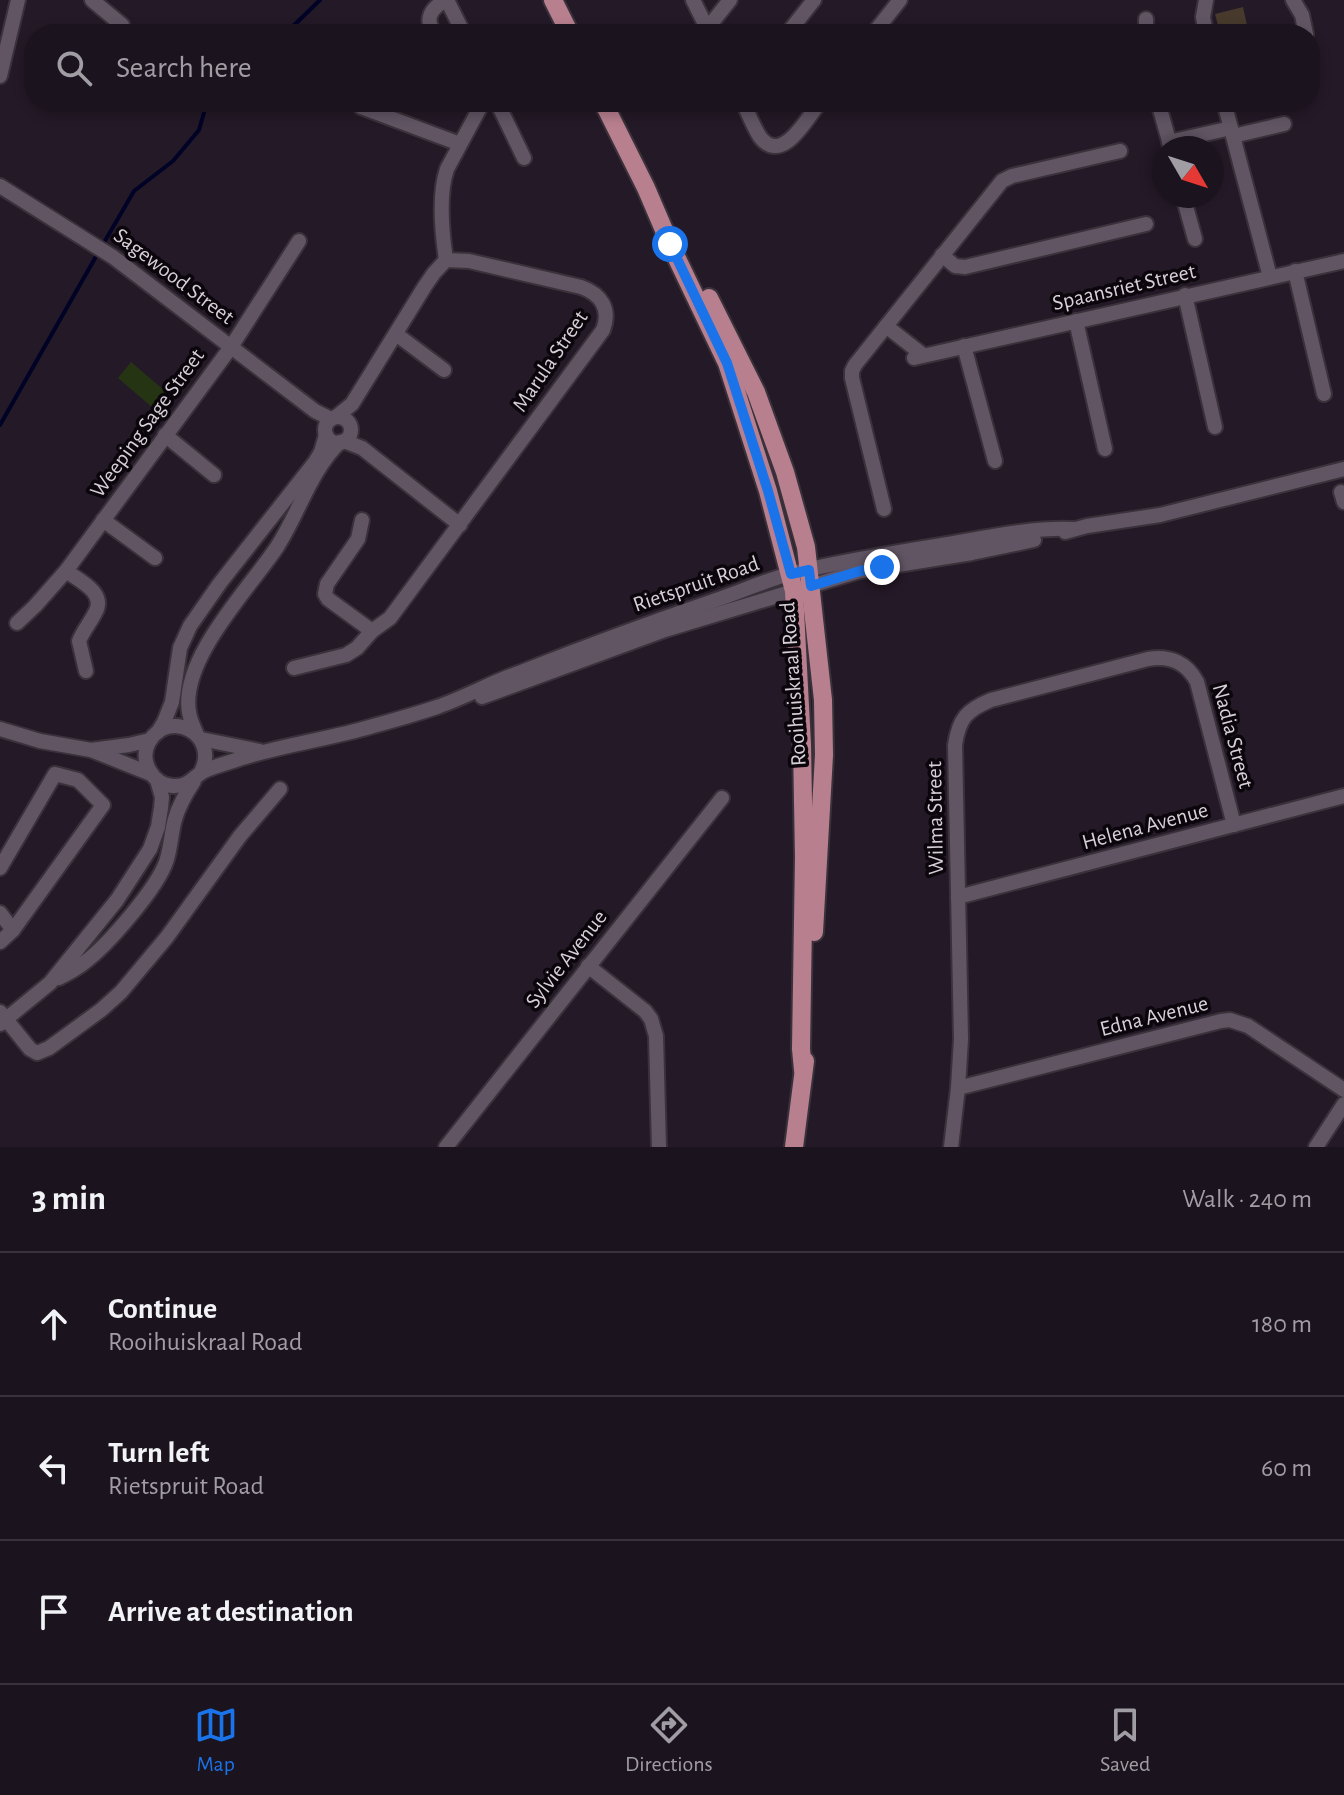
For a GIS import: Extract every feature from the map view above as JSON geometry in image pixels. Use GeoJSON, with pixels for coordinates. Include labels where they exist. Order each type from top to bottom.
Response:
{"type":"FeatureCollection","features":[{"type":"Feature","properties":{"kind":"main road"},"geometry":{"type":"LineString","coordinates":[[553,0],[565,24]]}},
{"type":"Feature","properties":{"kind":"main road","name":"Rooihuiskraal Road"},"geometry":{"type":"LineString","coordinates":[[608,112],[727,363],[768,491],[801,580],[803,1070],[794,1147]]}},
{"type":"Feature","properties":{"kind":"street"},"geometry":{"type":"LineString","coordinates":[[0,76],[6,24],[18,0]]}},
{"type":"Feature","properties":{"kind":"street"},"geometry":{"type":"LineString","coordinates":[[92,0],[121,24]]}},
{"type":"Feature","properties":{"kind":"street"},"geometry":{"type":"LineString","coordinates":[[430,24],[430,14],[446,0],[459,24]]}},
{"type":"Feature","properties":{"kind":"street"},"geometry":{"type":"LineString","coordinates":[[693,0],[705,24]]}},
{"type":"Feature","properties":{"kind":"street"},"geometry":{"type":"LineString","coordinates":[[713,24],[730,0]]}},
{"type":"Feature","properties":{"kind":"street"},"geometry":{"type":"LineString","coordinates":[[795,24],[814,0]]}},
{"type":"Feature","properties":{"kind":"street"},"geometry":{"type":"LineString","coordinates":[[881,24],[900,0]]}},
{"type":"Feature","properties":{"kind":"street"},"geometry":{"type":"LineString","coordinates":[[1204,24],[1206,0]]}},
{"type":"Feature","properties":{"kind":"street"},"geometry":{"type":"LineString","coordinates":[[1293,0],[1304,24]]}},
{"type":"Feature","properties":{"kind":"street"},"geometry":{"type":"LineString","coordinates":[[374,112],[460,144]]}},
{"type":"Feature","properties":{"kind":"street"},"geometry":{"type":"LineString","coordinates":[[280,789],[240,836],[183,915],[121,992],[49,1048],[37,1053],[30,1049],[2,1018],[84,963],[133,912],[164,866],[179,808],[206,756],[188,711],[191,683],[203,653],[277,546],[352,404],[434,273],[446,260],[442,220],[444,182],[447,169],[478,112]]}},
{"type":"Feature","properties":{"kind":"street"},"geometry":{"type":"LineString","coordinates":[[502,112],[524,158]]}},
{"type":"Feature","properties":{"kind":"street"},"geometry":{"type":"LineString","coordinates":[[748,112],[761,137],[768,145],[776,147],[791,138],[812,112]]}},
{"type":"Feature","properties":{"kind":"street"},"geometry":{"type":"LineString","coordinates":[[1161,112],[1167,136]]}},
{"type":"Feature","properties":{"kind":"street"},"geometry":{"type":"LineString","coordinates":[[1227,112],[1270,277]]}},
{"type":"Feature","properties":{"kind":"street"},"geometry":{"type":"LineString","coordinates":[[1213,136],[1284,124]]}},
{"type":"Feature","properties":{"kind":"street"},"geometry":{"type":"LineString","coordinates":[[884,509],[852,371],[995,187],[1006,178],[1120,151]]}},
{"type":"Feature","properties":{"kind":"street","name":"Sagewood Street"},"geometry":{"type":"LineString","coordinates":[[0,186],[113,257],[460,525]]}},
{"type":"Feature","properties":{"kind":"street"},"geometry":{"type":"LineString","coordinates":[[1186,208],[1195,239]]}},
{"type":"Feature","properties":{"kind":"street"},"geometry":{"type":"LineString","coordinates":[[942,255],[955,266],[965,267],[1146,224]]}},
{"type":"Feature","properties":{"kind":"street","name":"Weeping Sage Street"},"geometry":{"type":"LineString","coordinates":[[17,623],[66,571],[231,347],[299,241]]}},
{"type":"Feature","properties":{"kind":"street","name":"Marula Street"},"geometry":{"type":"LineString","coordinates":[[294,668],[346,655],[390,618],[603,330],[607,315],[602,301],[589,290],[469,261],[446,260]]}},
{"type":"Feature","properties":{"kind":"street","name":"Spaansriet Street"},"geometry":{"type":"LineString","coordinates":[[886,326],[919,357],[1344,261]]}},
{"type":"Feature","properties":{"kind":"street"},"geometry":{"type":"LineString","coordinates":[[1295,271],[1324,394]]}},
{"type":"Feature","properties":{"kind":"street"},"geometry":{"type":"LineString","coordinates":[[1185,295],[1215,427]]}},
{"type":"Feature","properties":{"kind":"street"},"geometry":{"type":"LineString","coordinates":[[1076,321],[1105,449]]}},
{"type":"Feature","properties":{"kind":"street"},"geometry":{"type":"LineString","coordinates":[[396,334],[444,370]]}},
{"type":"Feature","properties":{"kind":"street"},"geometry":{"type":"LineString","coordinates":[[964,346],[995,461]]}},
{"type":"Feature","properties":{"kind":"street"},"geometry":{"type":"LineString","coordinates":[[50,983],[117,900],[150,849],[158,827],[162,797],[145,757],[172,702],[180,648],[185,636],[202,606],[338,429]]}},
{"type":"Feature","properties":{"kind":"street"},"geometry":{"type":"LineString","coordinates":[[165,435],[214,475]]}},
{"type":"Feature","properties":{"kind":"street","name":"Rietspruit Road"},"geometry":{"type":"LineString","coordinates":[[198,776],[260,751],[367,728],[439,707],[520,672],[663,618],[888,553],[1160,515],[1344,469]]}},
{"type":"Feature","properties":{"kind":"street"},"geometry":{"type":"LineString","coordinates":[[103,520],[155,558]]}},
{"type":"Feature","properties":{"kind":"street"},"geometry":{"type":"LineString","coordinates":[[362,520],[358,539],[325,590],[328,599],[372,631]]}},
{"type":"Feature","properties":{"kind":"street"},"geometry":{"type":"LineString","coordinates":[[66,571],[94,592],[99,600],[98,609],[79,641],[86,671]]}},
{"type":"Feature","properties":{"kind":"street"},"geometry":{"type":"LineString","coordinates":[[202,606],[223,621]]}},
{"type":"Feature","properties":{"kind":"street","name":"Wilma Street"},"geometry":{"type":"LineString","coordinates":[[951,1147],[961,1039],[955,745],[963,718],[974,708],[991,700],[1148,659],[1163,657],[1180,663]]}},
{"type":"Feature","properties":{"kind":"street","name":"Nadia Street"},"geometry":{"type":"LineString","coordinates":[[1180,663],[1197,682],[1234,825]]}},
{"type":"Feature","properties":{"kind":"street"},"geometry":{"type":"LineString","coordinates":[[91,750],[129,745],[169,727],[181,726],[199,737]]}},
{"type":"Feature","properties":{"kind":"street"},"geometry":{"type":"LineString","coordinates":[[0,729],[40,741],[91,750],[168,786],[188,784],[198,776]]}},
{"type":"Feature","properties":{"kind":"street","name":"Rietspruit Road"},"geometry":{"type":"LineString","coordinates":[[199,737],[260,751]]}},
{"type":"Feature","properties":{"kind":"street"},"geometry":{"type":"LineString","coordinates":[[0,868],[55,774],[78,780],[103,805],[13,930],[0,942]]}},
{"type":"Feature","properties":{"kind":"street","name":"Helena Avenue"},"geometry":{"type":"LineString","coordinates":[[958,897],[1344,796]]}},
{"type":"Feature","properties":{"kind":"street","name":"Sylvie Avenue"},"geometry":{"type":"LineString","coordinates":[[446,1147],[722,798]]}},
{"type":"Feature","properties":{"kind":"street"},"geometry":{"type":"LineString","coordinates":[[129,882],[146,895]]}},
{"type":"Feature","properties":{"kind":"street"},"geometry":{"type":"LineString","coordinates":[[0,913],[13,930]]}},
{"type":"Feature","properties":{"kind":"street"},"geometry":{"type":"LineString","coordinates":[[588,966],[651,1019],[658,1056],[659,1147]]}},
{"type":"Feature","properties":{"kind":"street","name":"Edna Avenue"},"geometry":{"type":"LineString","coordinates":[[958,1088],[1230,1020],[1248,1026],[1344,1090]]}},
{"type":"Feature","properties":{"kind":"street"},"geometry":{"type":"LineString","coordinates":[[1316,1147],[1344,1104]]}},
{"type":"Feature","properties":{"kind":"green space"},"geometry":{"type":"Polygon","coordinates":[[[131,362],[166,392],[153,408],[118,378],[131,362]]]}},
{"type":"Feature","properties":{"kind":"building"},"geometry":{"type":"Polygon","coordinates":[[[1243,7],[1247,24],[1218,24],[1215,14],[1243,7]]]}},
{"type":"Feature","properties":{"kind":"waterway"},"geometry":{"type":"LineString","coordinates":[[295,24],[320,0]]}},
{"type":"Feature","properties":{"kind":"waterway"},"geometry":{"type":"LineString","coordinates":[[102,246],[134,191],[173,161],[199,130],[204,112]]}},
{"type":"Feature","properties":{"kind":"waterway"},"geometry":{"type":"LineString","coordinates":[[0,425],[98,253]]}},
{"type":"Feature","properties":{"kind":"route"},"geometry":{"type":"LineString","coordinates":[[670,244],[727,363],[791,574],[809,570],[811,586],[882,567]]}}]}
